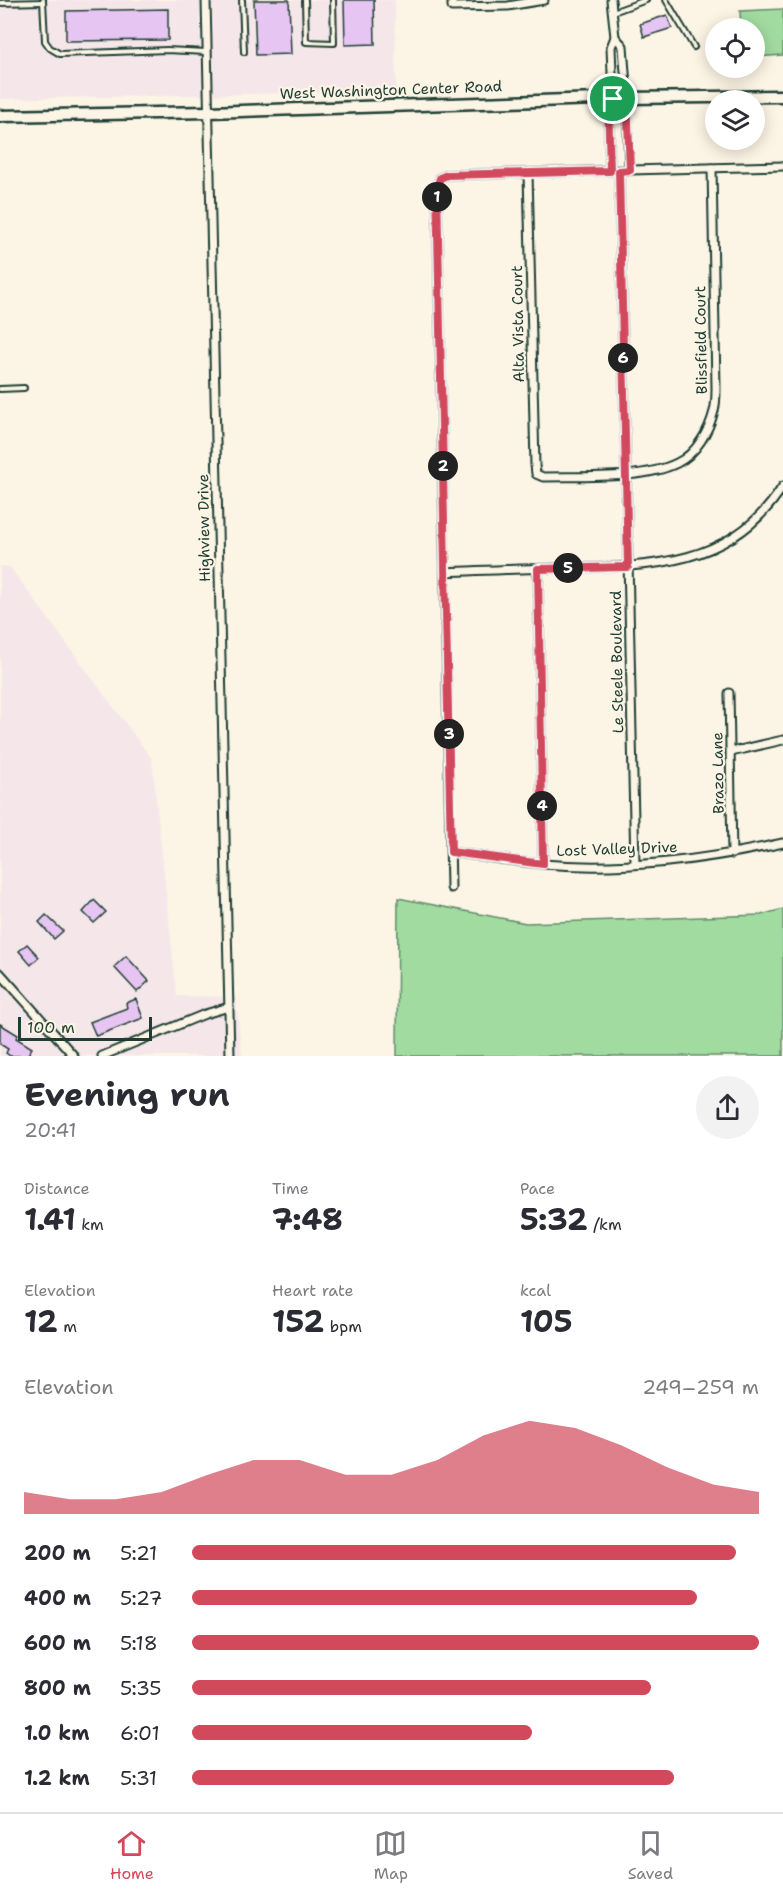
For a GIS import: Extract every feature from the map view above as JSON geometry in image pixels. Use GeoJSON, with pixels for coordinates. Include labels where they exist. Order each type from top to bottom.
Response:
{"type":"FeatureCollection","features":[{"type":"Feature","properties":{"kind":"main road","name":"West Washington Center Road"},"geometry":{"type":"LineString","coordinates":[[0,116],[209,112],[627,98],[783,96]]}},
{"type":"Feature","properties":{"kind":"street","name":"Highview Drive"},"geometry":{"type":"LineString","coordinates":[[206,0],[230,1056]]}},
{"type":"Feature","properties":{"kind":"street"},"geometry":{"type":"LineString","coordinates":[[452,4],[508,6],[544,0]]}},
{"type":"Feature","properties":{"kind":"street"},"geometry":{"type":"LineString","coordinates":[[610,171],[611,47],[615,37],[611,0]]}},
{"type":"Feature","properties":{"kind":"street"},"geometry":{"type":"LineString","coordinates":[[615,37],[623,46],[630,170]]}},
{"type":"Feature","properties":{"kind":"street"},"geometry":{"type":"LineString","coordinates":[[451,888],[437,187],[440,178],[447,175],[783,166]]}},
{"type":"Feature","properties":{"kind":"street","name":"Blissfield Court"},"geometry":{"type":"LineString","coordinates":[[536,474],[543,477],[652,471],[678,463],[696,448],[708,430],[715,410],[716,388],[712,168]]}},
{"type":"Feature","properties":{"kind":"street","name":"Le Steele Boulevard"},"geometry":{"type":"LineString","coordinates":[[619,171],[635,864]]}},
{"type":"Feature","properties":{"kind":"street","name":"Alta Vista Court"},"geometry":{"type":"LineString","coordinates":[[528,173],[536,474]]}},
{"type":"Feature","properties":{"kind":"street"},"geometry":{"type":"LineString","coordinates":[[446,572],[628,567],[665,563],[707,551],[737,535],[758,518],[773,502],[783,486]]}},
{"type":"Feature","properties":{"kind":"street"},"geometry":{"type":"LineString","coordinates":[[538,569],[543,864]]}},
{"type":"Feature","properties":{"kind":"street","name":"Brazo Lane"},"geometry":{"type":"LineString","coordinates":[[729,693],[732,854]]}},
{"type":"Feature","properties":{"kind":"street"},"geometry":{"type":"LineString","coordinates":[[731,752],[783,740]]}},
{"type":"Feature","properties":{"kind":"street","name":"Lost Valley Drive"},"geometry":{"type":"LineString","coordinates":[[451,852],[543,864],[635,864],[732,854],[783,843]]}},
{"type":"Feature","properties":{"kind":"street"},"geometry":{"type":"LineString","coordinates":[[0,973],[74,1056]]}},
{"type":"Feature","properties":{"kind":"street"},"geometry":{"type":"LineString","coordinates":[[102,1056],[229,1007]]}},
{"type":"Feature","properties":{"kind":"lane"},"geometry":{"type":"LineString","coordinates":[[242,0],[244,52]]}},
{"type":"Feature","properties":{"kind":"lane"},"geometry":{"type":"LineString","coordinates":[[304,0],[306,42],[334,43],[333,0]]}},
{"type":"Feature","properties":{"kind":"lane"},"geometry":{"type":"LineString","coordinates":[[613,12],[646,0]]}},
{"type":"Feature","properties":{"kind":"lane"},"geometry":{"type":"LineString","coordinates":[[666,0],[694,47]]}},
{"type":"Feature","properties":{"kind":"lane"},"geometry":{"type":"LineString","coordinates":[[0,3],[43,1],[45,41],[50,48],[60,54],[167,50],[207,52]]}},
{"type":"Feature","properties":{"kind":"lane"},"geometry":{"type":"LineString","coordinates":[[0,389],[24,388]]}},
{"type":"Feature","properties":{"kind":"shaded area"},"geometry":{"type":"Polygon","coordinates":[[[0,0],[395,0],[396,91],[0,99],[0,0]]]}},
{"type":"Feature","properties":{"kind":"shaded area"},"geometry":{"type":"Polygon","coordinates":[[[0,566],[10,567],[152,759],[177,996],[236,997],[242,1056],[0,1056],[0,566]]]}},
{"type":"Feature","properties":{"kind":"green space"},"geometry":{"type":"Polygon","coordinates":[[[783,9],[783,55],[765,56],[765,18],[740,18],[740,11],[783,9]]]}},
{"type":"Feature","properties":{"kind":"green space"},"geometry":{"type":"Polygon","coordinates":[[[398,898],[526,923],[761,915],[783,909],[783,1056],[397,1056],[398,898]]]}},
{"type":"Feature","properties":{"kind":"building"},"geometry":{"type":"Polygon","coordinates":[[[254,0],[289,0],[291,54],[256,55],[254,0]]]}},
{"type":"Feature","properties":{"kind":"building"},"geometry":{"type":"Polygon","coordinates":[[[344,0],[374,0],[375,44],[345,45],[344,0]]]}},
{"type":"Feature","properties":{"kind":"building"},"geometry":{"type":"Polygon","coordinates":[[[168,9],[168,40],[66,41],[66,11],[168,9]]]}},
{"type":"Feature","properties":{"kind":"building"},"geometry":{"type":"Polygon","coordinates":[[[667,15],[672,28],[644,37],[640,24],[667,15]]]}},
{"type":"Feature","properties":{"kind":"building"},"geometry":{"type":"Polygon","coordinates":[[[94,900],[106,912],[94,923],[83,912],[94,900]]]}},
{"type":"Feature","properties":{"kind":"building"},"geometry":{"type":"Polygon","coordinates":[[[46,915],[63,931],[54,939],[39,922],[46,915]]]}},
{"type":"Feature","properties":{"kind":"building"},"geometry":{"type":"Polygon","coordinates":[[[27,944],[39,957],[31,965],[19,951],[27,944]]]}},
{"type":"Feature","properties":{"kind":"building"},"geometry":{"type":"Polygon","coordinates":[[[126,956],[149,981],[137,992],[114,967],[126,956]]]}},
{"type":"Feature","properties":{"kind":"building"},"geometry":{"type":"Polygon","coordinates":[[[136,999],[143,1018],[96,1036],[90,1022],[127,1008],[126,1003],[136,999]]]}},
{"type":"Feature","properties":{"kind":"building"},"geometry":{"type":"Polygon","coordinates":[[[0,1024],[18,1035],[16,1038],[32,1048],[27,1056],[10,1056],[6,1053],[8,1049],[0,1044],[0,1024]]]}},
{"type":"Feature","properties":{"kind":"route"},"geometry":{"type":"LineString","coordinates":[[627,98],[630,170],[619,171],[628,567],[538,569],[543,864],[451,852],[437,187],[440,178],[447,175],[610,171],[608,99],[613,99],[627,98]]}}]}
